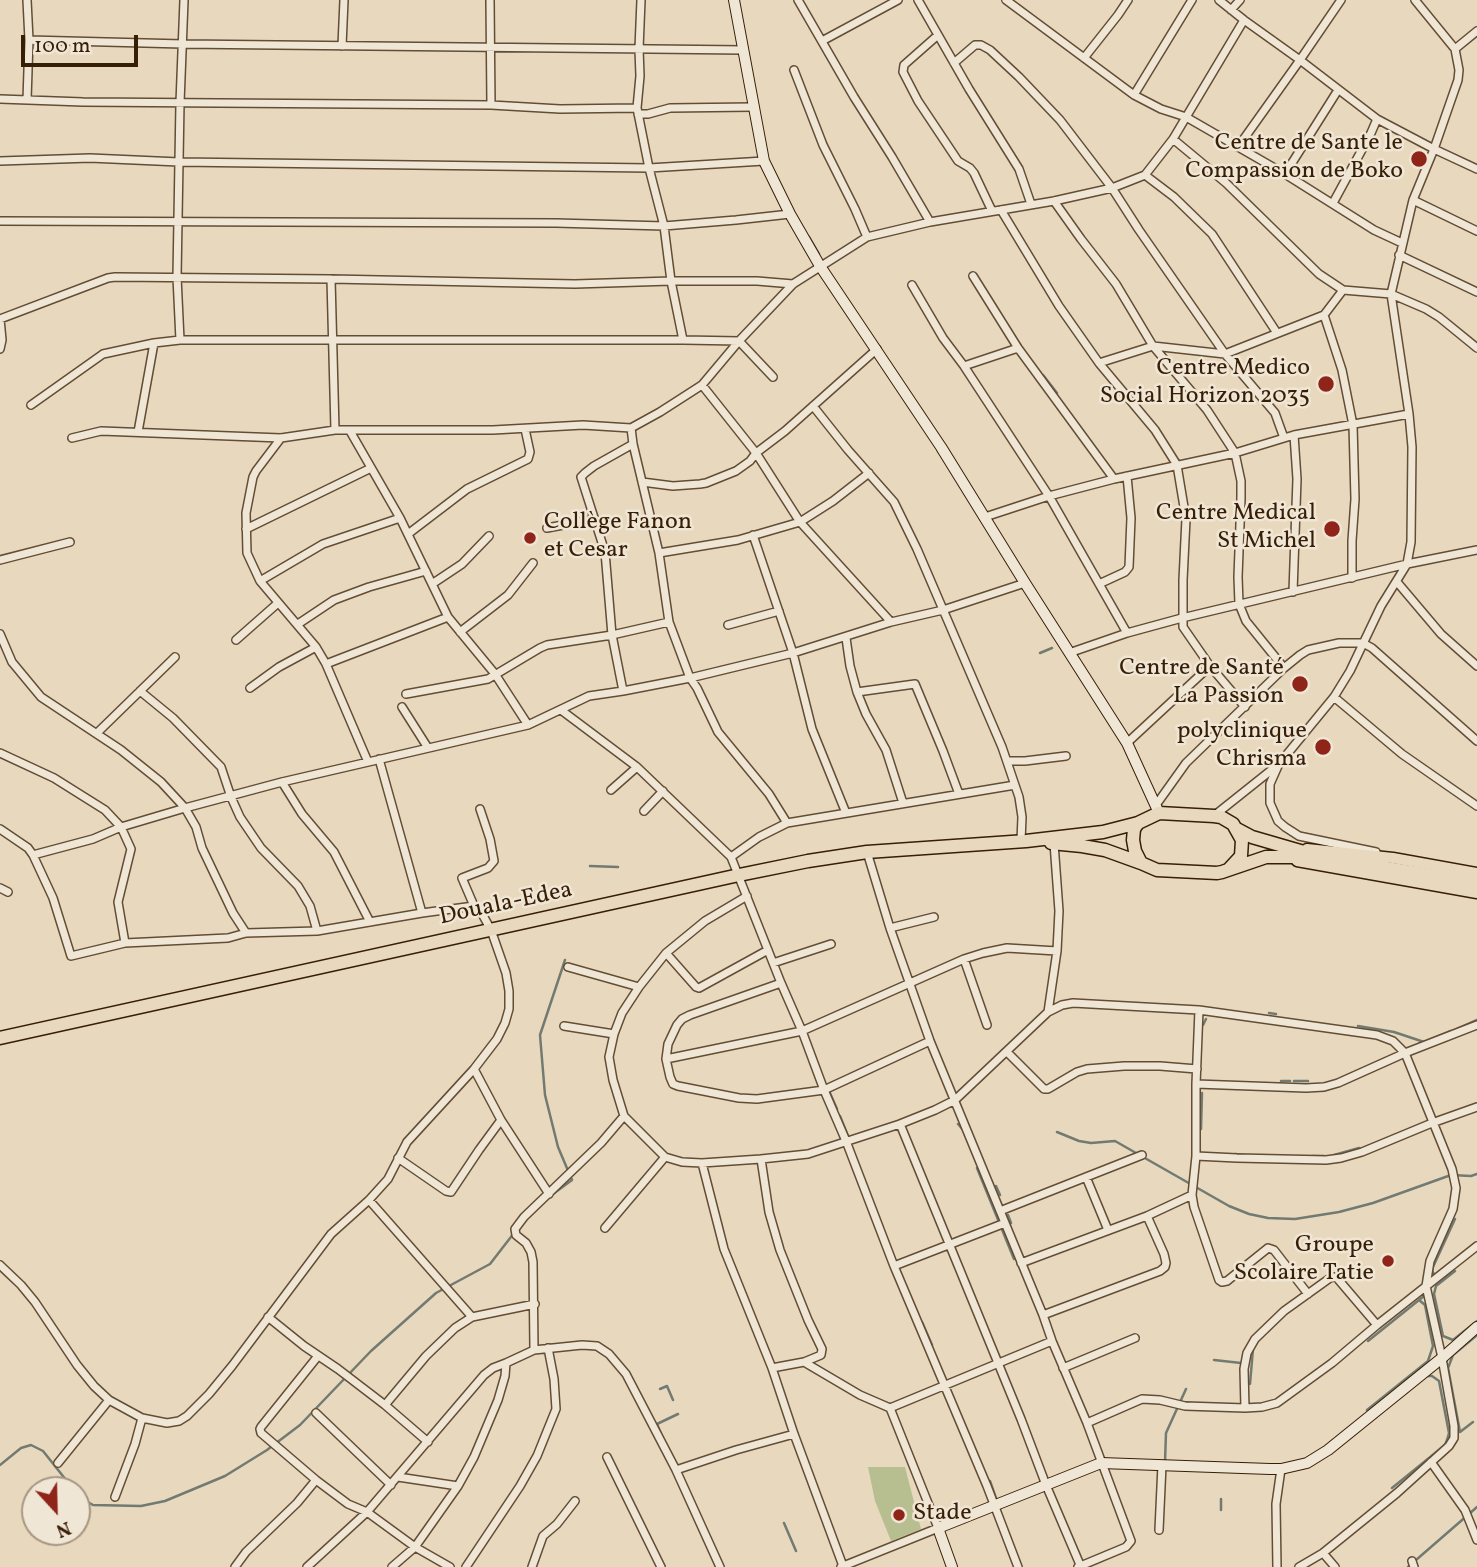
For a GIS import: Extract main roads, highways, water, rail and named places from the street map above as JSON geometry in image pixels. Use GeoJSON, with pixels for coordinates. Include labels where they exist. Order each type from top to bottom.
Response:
{"type":"FeatureCollection","features":[{"type":"Feature","properties":{"kind":"highway"},"geometry":{"type":"LineString","coordinates":[[1023,841],[1103,832],[1138,823],[1158,809],[1214,816],[1229,821],[1237,829],[1280,852],[1477,883]]}},
{"type":"Feature","properties":{"kind":"highway"},"geometry":{"type":"LineString","coordinates":[[1138,823],[1133,840],[1141,863]]}},
{"type":"Feature","properties":{"kind":"highway"},"geometry":{"type":"LineString","coordinates":[[1228,870],[1241,856],[1242,840],[1237,829]]}},
{"type":"Feature","properties":{"kind":"highway"},"geometry":{"type":"LineString","coordinates":[[1023,841],[1105,850],[1157,870],[1217,873],[1280,852]]}},
{"type":"Feature","properties":{"kind":"highway","name":"Douala-Edea"},"geometry":{"type":"LineString","coordinates":[[0,1038],[739,874],[867,852],[1023,841]]}},
{"type":"Feature","properties":{"kind":"main road"},"geometry":{"type":"LineString","coordinates":[[734,0],[764,161],[790,214],[820,266],[877,349],[1127,743],[1158,809]]}},
{"type":"Feature","properties":{"kind":"main road"},"geometry":{"type":"LineString","coordinates":[[1280,852],[1393,858],[1477,873]]}},
{"type":"Feature","properties":{"kind":"main road"},"geometry":{"type":"LineString","coordinates":[[1280,852],[1477,894]]}},
{"type":"Feature","properties":{"kind":"main road"},"geometry":{"type":"LineString","coordinates":[[952,1567],[937,1528],[1101,1463],[1281,1469],[1307,1462],[1328,1450],[1477,1327]]}},
{"type":"Feature","properties":{"kind":"waterway"},"geometry":{"type":"LineString","coordinates":[[809,237],[819,254]]}},
{"type":"Feature","properties":{"kind":"waterway"},"geometry":{"type":"LineString","coordinates":[[1043,375],[1057,393]]}},
{"type":"Feature","properties":{"kind":"waterway"},"geometry":{"type":"LineString","coordinates":[[1040,653],[1052,648]]}},
{"type":"Feature","properties":{"kind":"waterway"},"geometry":{"type":"LineString","coordinates":[[590,866],[618,867]]}},
{"type":"Feature","properties":{"kind":"waterway"},"geometry":{"type":"LineString","coordinates":[[553,1194],[572,1180],[558,1147],[545,1095],[540,1035],[565,960]]}},
{"type":"Feature","properties":{"kind":"waterway"},"geometry":{"type":"LineString","coordinates":[[1269,1013],[1276,1014]]}},
{"type":"Feature","properties":{"kind":"waterway"},"geometry":{"type":"LineString","coordinates":[[1203,1025],[1206,1019]]}},
{"type":"Feature","properties":{"kind":"waterway"},"geometry":{"type":"LineString","coordinates":[[1457,1029],[1477,1020]]}},
{"type":"Feature","properties":{"kind":"waterway"},"geometry":{"type":"LineString","coordinates":[[1358,1026],[1394,1032],[1424,1042],[1451,1031]]}},
{"type":"Feature","properties":{"kind":"waterway"},"geometry":{"type":"LineString","coordinates":[[1281,1081],[1290,1081]]}},
{"type":"Feature","properties":{"kind":"waterway"},"geometry":{"type":"LineString","coordinates":[[1294,1081],[1308,1081]]}},
{"type":"Feature","properties":{"kind":"waterway"},"geometry":{"type":"LineString","coordinates":[[830,1093],[837,1109]]}},
{"type":"Feature","properties":{"kind":"waterway"},"geometry":{"type":"LineString","coordinates":[[1201,1129],[1202,1093]]}},
{"type":"Feature","properties":{"kind":"waterway"},"geometry":{"type":"LineString","coordinates":[[840,1116],[848,1136]]}},
{"type":"Feature","properties":{"kind":"waterway"},"geometry":{"type":"LineString","coordinates":[[958,1124],[964,1131]]}},
{"type":"Feature","properties":{"kind":"waterway"},"geometry":{"type":"LineString","coordinates":[[1057,1132],[1091,1143],[1115,1141],[1229,1206],[1268,1218],[1295,1219],[1339,1212],[1373,1203],[1451,1175],[1477,1174]]}},
{"type":"Feature","properties":{"kind":"waterway"},"geometry":{"type":"LineString","coordinates":[[1334,1155],[1359,1148]]}},
{"type":"Feature","properties":{"kind":"waterway"},"geometry":{"type":"LineString","coordinates":[[1235,1154],[1246,1155]]}},
{"type":"Feature","properties":{"kind":"waterway"},"geometry":{"type":"LineString","coordinates":[[1312,1156],[1324,1156]]}},
{"type":"Feature","properties":{"kind":"waterway"},"geometry":{"type":"LineString","coordinates":[[977,1168],[1014,1259]]}},
{"type":"Feature","properties":{"kind":"waterway"},"geometry":{"type":"LineString","coordinates":[[996,1186],[1000,1195]]}},
{"type":"Feature","properties":{"kind":"waterway"},"geometry":{"type":"LineString","coordinates":[[1008,1215],[1011,1223]]}},
{"type":"Feature","properties":{"kind":"waterway"},"geometry":{"type":"LineString","coordinates":[[1434,1274],[1433,1267],[1455,1219]]}},
{"type":"Feature","properties":{"kind":"waterway"},"geometry":{"type":"LineString","coordinates":[[91,1504],[141,1506],[165,1501],[225,1476],[267,1450],[300,1425],[371,1351],[436,1293],[490,1264],[514,1233]]}},
{"type":"Feature","properties":{"kind":"waterway"},"geometry":{"type":"LineString","coordinates":[[1455,1271],[1436,1286],[1434,1294],[1443,1336],[1453,1340],[1477,1321]]}},
{"type":"Feature","properties":{"kind":"waterway"},"geometry":{"type":"LineString","coordinates":[[1368,1341],[1424,1296]]}},
{"type":"Feature","properties":{"kind":"waterway"},"geometry":{"type":"LineString","coordinates":[[1367,1410],[1428,1361],[1433,1346],[1425,1305],[1419,1300]]}},
{"type":"Feature","properties":{"kind":"waterway"},"geometry":{"type":"LineString","coordinates":[[922,1322],[932,1345]]}},
{"type":"Feature","properties":{"kind":"waterway"},"geometry":{"type":"LineString","coordinates":[[1473,1422],[1460,1432],[1448,1368],[1453,1355],[1477,1335]]}},
{"type":"Feature","properties":{"kind":"waterway"},"geometry":{"type":"LineString","coordinates":[[1250,1384],[1253,1349]]}},
{"type":"Feature","properties":{"kind":"waterway"},"geometry":{"type":"LineString","coordinates":[[1214,1360],[1241,1363]]}},
{"type":"Feature","properties":{"kind":"waterway"},"geometry":{"type":"LineString","coordinates":[[1392,1488],[1445,1445],[1447,1440],[1449,1433],[1439,1381],[1427,1376]]}},
{"type":"Feature","properties":{"kind":"waterway"},"geometry":{"type":"LineString","coordinates":[[660,1389],[667,1386],[673,1400]]}},
{"type":"Feature","properties":{"kind":"waterway"},"geometry":{"type":"LineString","coordinates":[[1165,1462],[1166,1433],[1186,1389]]}},
{"type":"Feature","properties":{"kind":"waterway"},"geometry":{"type":"LineString","coordinates":[[661,1434],[657,1424],[678,1414]]}},
{"type":"Feature","properties":{"kind":"waterway"},"geometry":{"type":"LineString","coordinates":[[0,1465],[21,1448],[31,1445],[43,1451],[63,1476]]}},
{"type":"Feature","properties":{"kind":"waterway"},"geometry":{"type":"LineString","coordinates":[[990,1481],[997,1501]]}},
{"type":"Feature","properties":{"kind":"waterway"},"geometry":{"type":"LineString","coordinates":[[1221,1499],[1221,1510]]}},
{"type":"Feature","properties":{"kind":"waterway"},"geometry":{"type":"LineString","coordinates":[[1408,1567],[1477,1507]]}},
{"type":"Feature","properties":{"kind":"waterway"},"geometry":{"type":"LineString","coordinates":[[784,1523],[796,1551]]}},
{"type":"Feature","properties":{"kind":"place","name":"Centre de Sante le Compassion de Boko"},"geometry":{"type":"Point","coordinates":[1419,159]}},
{"type":"Feature","properties":{"kind":"place","name":"Centre Medico Social Horizon 2035"},"geometry":{"type":"Point","coordinates":[1326,384]}},
{"type":"Feature","properties":{"kind":"place","name":"Centre Medical St Michel"},"geometry":{"type":"Point","coordinates":[1332,529]}},
{"type":"Feature","properties":{"kind":"place","name":"Collège Fanon et Cesar"},"geometry":{"type":"Point","coordinates":[530,538]}},
{"type":"Feature","properties":{"kind":"place","name":"Centre de Santé La Passion"},"geometry":{"type":"Point","coordinates":[1300,684]}},
{"type":"Feature","properties":{"kind":"place","name":"polyclinique Chrisma"},"geometry":{"type":"Point","coordinates":[1323,747]}},
{"type":"Feature","properties":{"kind":"place","name":"Groupe Scolaire Tatie"},"geometry":{"type":"Point","coordinates":[1388,1261]}},
{"type":"Feature","properties":{"kind":"place","name":"Stade"},"geometry":{"type":"Point","coordinates":[899,1515]}}]}
